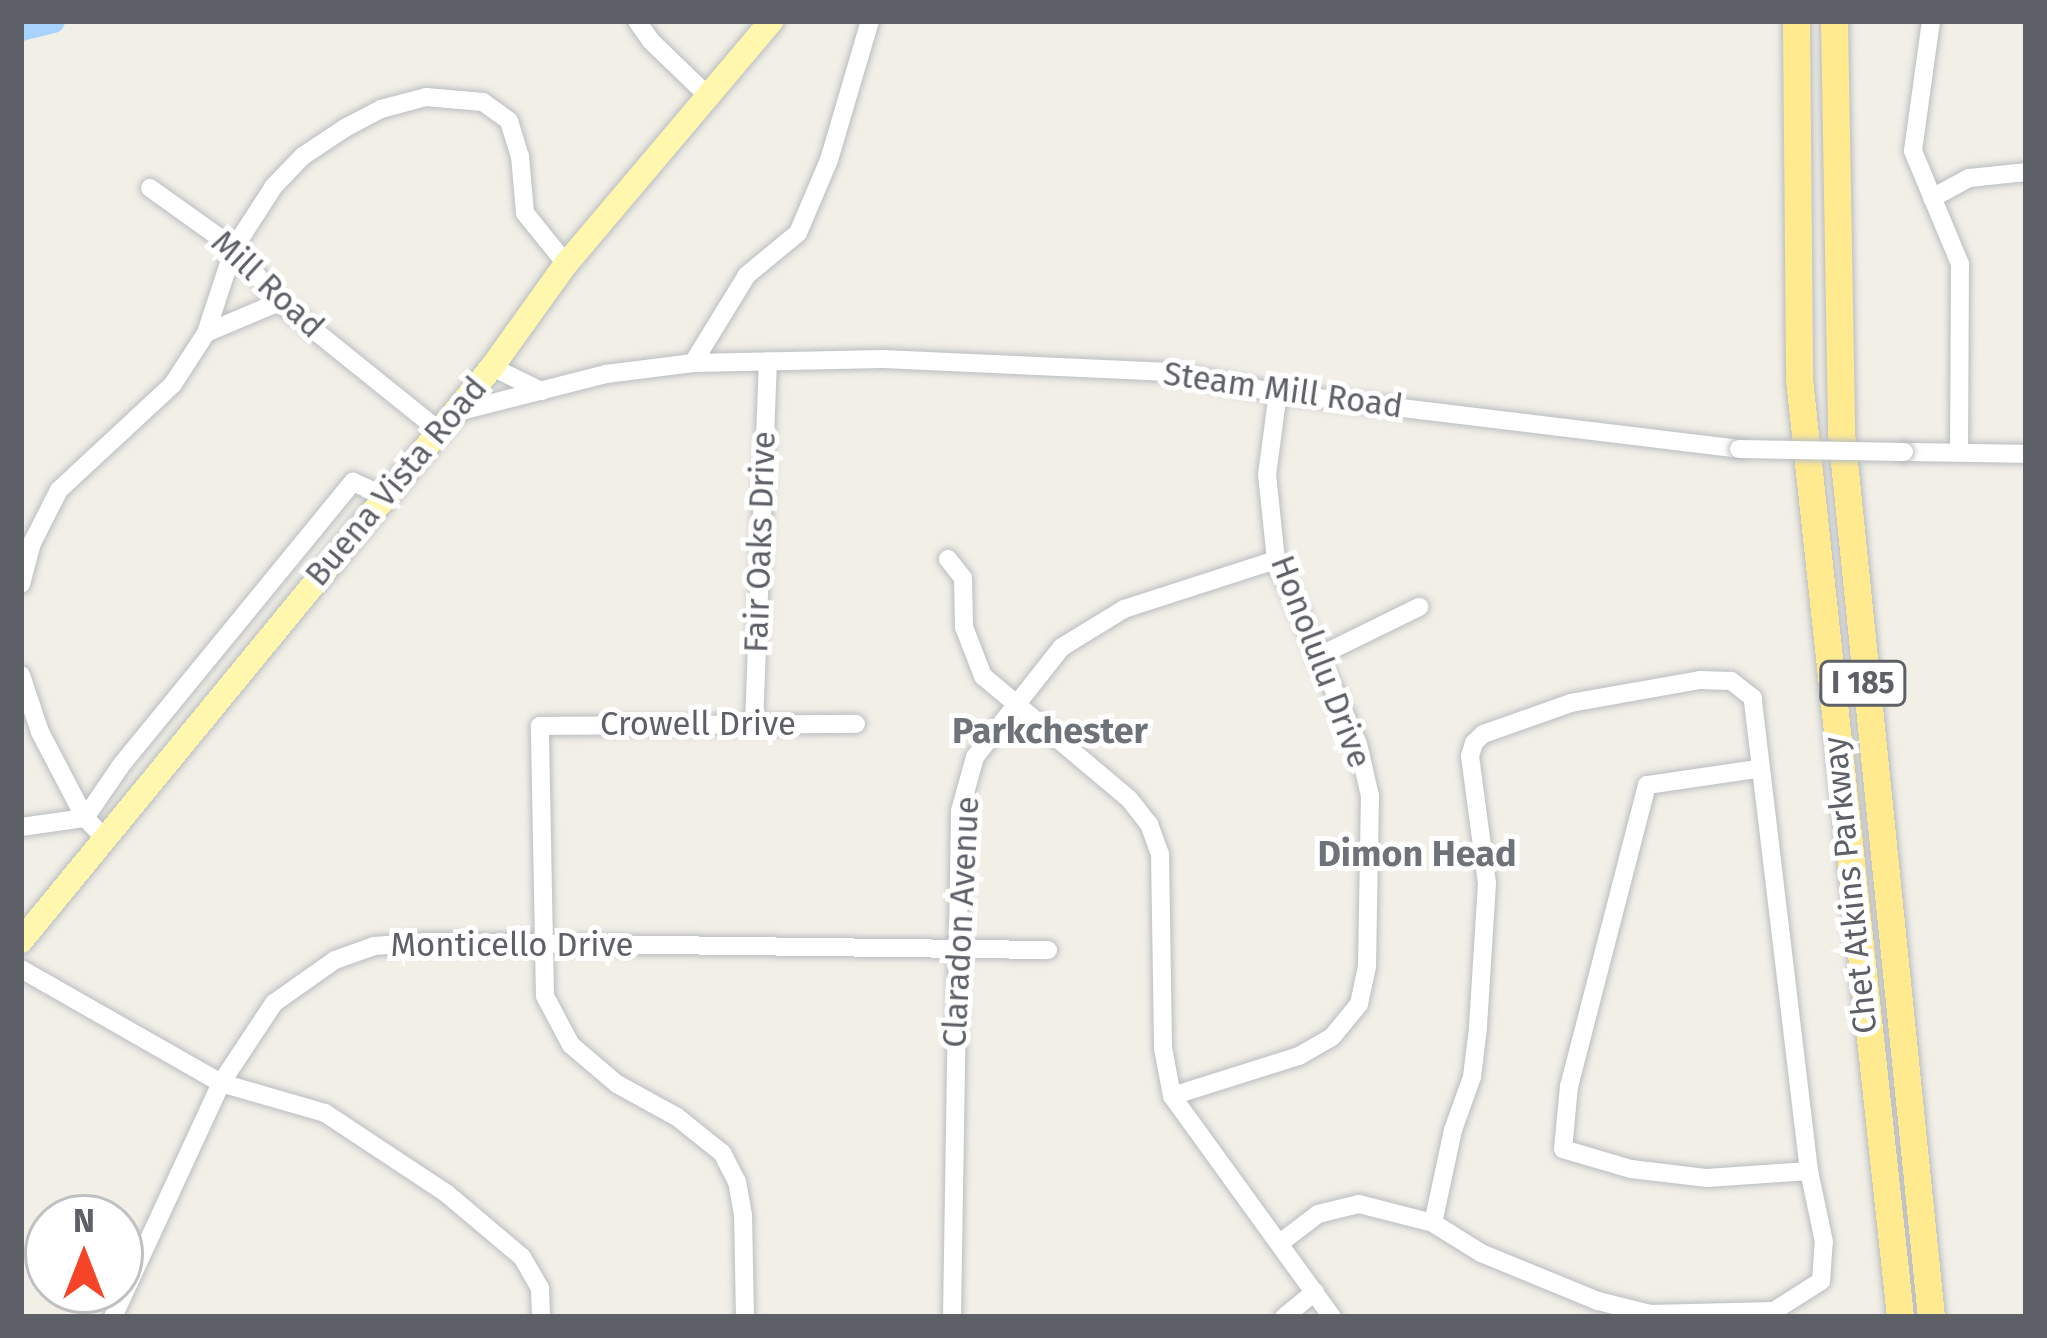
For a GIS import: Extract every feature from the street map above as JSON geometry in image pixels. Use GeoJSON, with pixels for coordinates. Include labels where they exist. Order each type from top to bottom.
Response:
{"type":"FeatureCollection","features":[{"type":"Feature","properties":{"kind":"highway","name":"Chet Atkins Parkway"},"geometry":{"type":"LineString","coordinates":[[1794,21],[1799,380],[1900,1317]]}},
{"type":"Feature","properties":{"kind":"highway","name":"Chet Atkins Parkway"},"geometry":{"type":"LineString","coordinates":[[1836,29],[1840,432],[1930,1317]]}},
{"type":"Feature","properties":{"kind":"main road","name":"Buena Vista Road"},"geometry":{"type":"LineString","coordinates":[[21,941],[492,367],[566,264],[771,21]]}},
{"type":"Feature","properties":{"kind":"street"},"geometry":{"type":"LineString","coordinates":[[638,21],[650,41],[708,96]]}},
{"type":"Feature","properties":{"kind":"street"},"geometry":{"type":"LineString","coordinates":[[693,363],[747,275],[799,233],[829,160],[870,21]]}},
{"type":"Feature","properties":{"kind":"street"},"geometry":{"type":"LineString","coordinates":[[1931,21],[1913,151],[1960,264],[1960,450]]}},
{"type":"Feature","properties":{"kind":"street"},"geometry":{"type":"LineString","coordinates":[[21,584],[32,543],[59,490],[173,384],[206,333],[234,248],[274,186],[303,156],[381,109],[454,96],[483,102],[509,121],[525,213],[566,264]]}},
{"type":"Feature","properties":{"kind":"street"},"geometry":{"type":"LineString","coordinates":[[1932,197],[1970,178],[2026,172]]}},
{"type":"Feature","properties":{"kind":"street","name":"Mill Road"},"geometry":{"type":"LineString","coordinates":[[150,188],[234,248],[279,302],[445,422]]}},
{"type":"Feature","properties":{"kind":"street"},"geometry":{"type":"LineString","coordinates":[[206,333],[279,302]]}},
{"type":"Feature","properties":{"kind":"street","name":"Steam Mill Road"},"geometry":{"type":"LineString","coordinates":[[445,422],[606,374],[693,363],[883,359],[1170,372],[1277,393],[1739,449],[2026,454]]}},
{"type":"Feature","properties":{"kind":"street","name":"Fair Oaks Drive"},"geometry":{"type":"LineString","coordinates":[[754,724],[768,361]]}},
{"type":"Feature","properties":{"kind":"street"},"geometry":{"type":"LineString","coordinates":[[492,367],[542,391]]}},
{"type":"Feature","properties":{"kind":"street","name":"Honolulu Drive"},"geometry":{"type":"LineString","coordinates":[[1172,1096],[1299,1056],[1332,1037],[1359,1004],[1367,965],[1370,796],[1358,744],[1276,560],[1267,476],[1277,393]]}},
{"type":"Feature","properties":{"kind":"street"},"geometry":{"type":"LineString","coordinates":[[21,827],[85,818],[122,764],[353,482],[387,497]]}},
{"type":"Feature","properties":{"kind":"street"},"geometry":{"type":"LineString","coordinates":[[948,559],[963,578],[964,627],[982,676],[1130,800],[1149,824],[1160,854],[1162,1048],[1172,1096],[1332,1317]]}},
{"type":"Feature","properties":{"kind":"street","name":"Claradon Avenue"},"geometry":{"type":"LineString","coordinates":[[952,1317],[960,811],[975,758],[1062,647],[1124,609],[1276,560]]}},
{"type":"Feature","properties":{"kind":"street"},"geometry":{"type":"LineString","coordinates":[[1317,657],[1420,607]]}},
{"type":"Feature","properties":{"kind":"street"},"geometry":{"type":"LineString","coordinates":[[21,675],[40,732],[85,818],[104,837]]}},
{"type":"Feature","properties":{"kind":"street"},"geometry":{"type":"LineString","coordinates":[[1280,1244],[1318,1214],[1359,1204],[1433,1223],[1481,1253],[1598,1300],[1651,1314],[1774,1311],[1820,1281],[1824,1242],[1809,1171],[1757,769],[1753,698],[1731,681],[1700,680],[1571,703],[1483,734],[1474,743],[1470,756],[1487,883],[1478,1028],[1472,1077],[1453,1130],[1433,1223]]}},
{"type":"Feature","properties":{"kind":"street","name":"Crowell Drive"},"geometry":{"type":"LineString","coordinates":[[542,944],[540,726],[856,724]]}},
{"type":"Feature","properties":{"kind":"street"},"geometry":{"type":"LineString","coordinates":[[1757,769],[1647,785],[1569,1086],[1563,1149],[1631,1169],[1708,1178],[1809,1171]]}},
{"type":"Feature","properties":{"kind":"street","name":"Monticello Drive"},"geometry":{"type":"LineString","coordinates":[[112,1317],[220,1083],[274,1003],[334,960],[392,944],[1048,950]]}},
{"type":"Feature","properties":{"kind":"street"},"geometry":{"type":"LineString","coordinates":[[542,944],[544,996],[571,1045],[617,1084],[677,1117],[722,1154],[737,1182],[743,1215],[745,1317]]}},
{"type":"Feature","properties":{"kind":"street"},"geometry":{"type":"LineString","coordinates":[[21,969],[220,1083],[325,1113],[446,1193],[522,1257],[540,1288],[541,1317]]}},
{"type":"Feature","properties":{"kind":"street"},"geometry":{"type":"LineString","coordinates":[[1284,1317],[1316,1292]]}},
{"type":"Feature","properties":{"kind":"waterway"},"geometry":{"type":"LineString","coordinates":[[21,29],[53,21]]}},
{"type":"Feature","properties":{"kind":"district","name":"Parkchester"},"geometry":{"type":"Point","coordinates":[1050,732]}},
{"type":"Feature","properties":{"kind":"district","name":"Dimon Head"},"geometry":{"type":"Point","coordinates":[1417,855]}}]}
